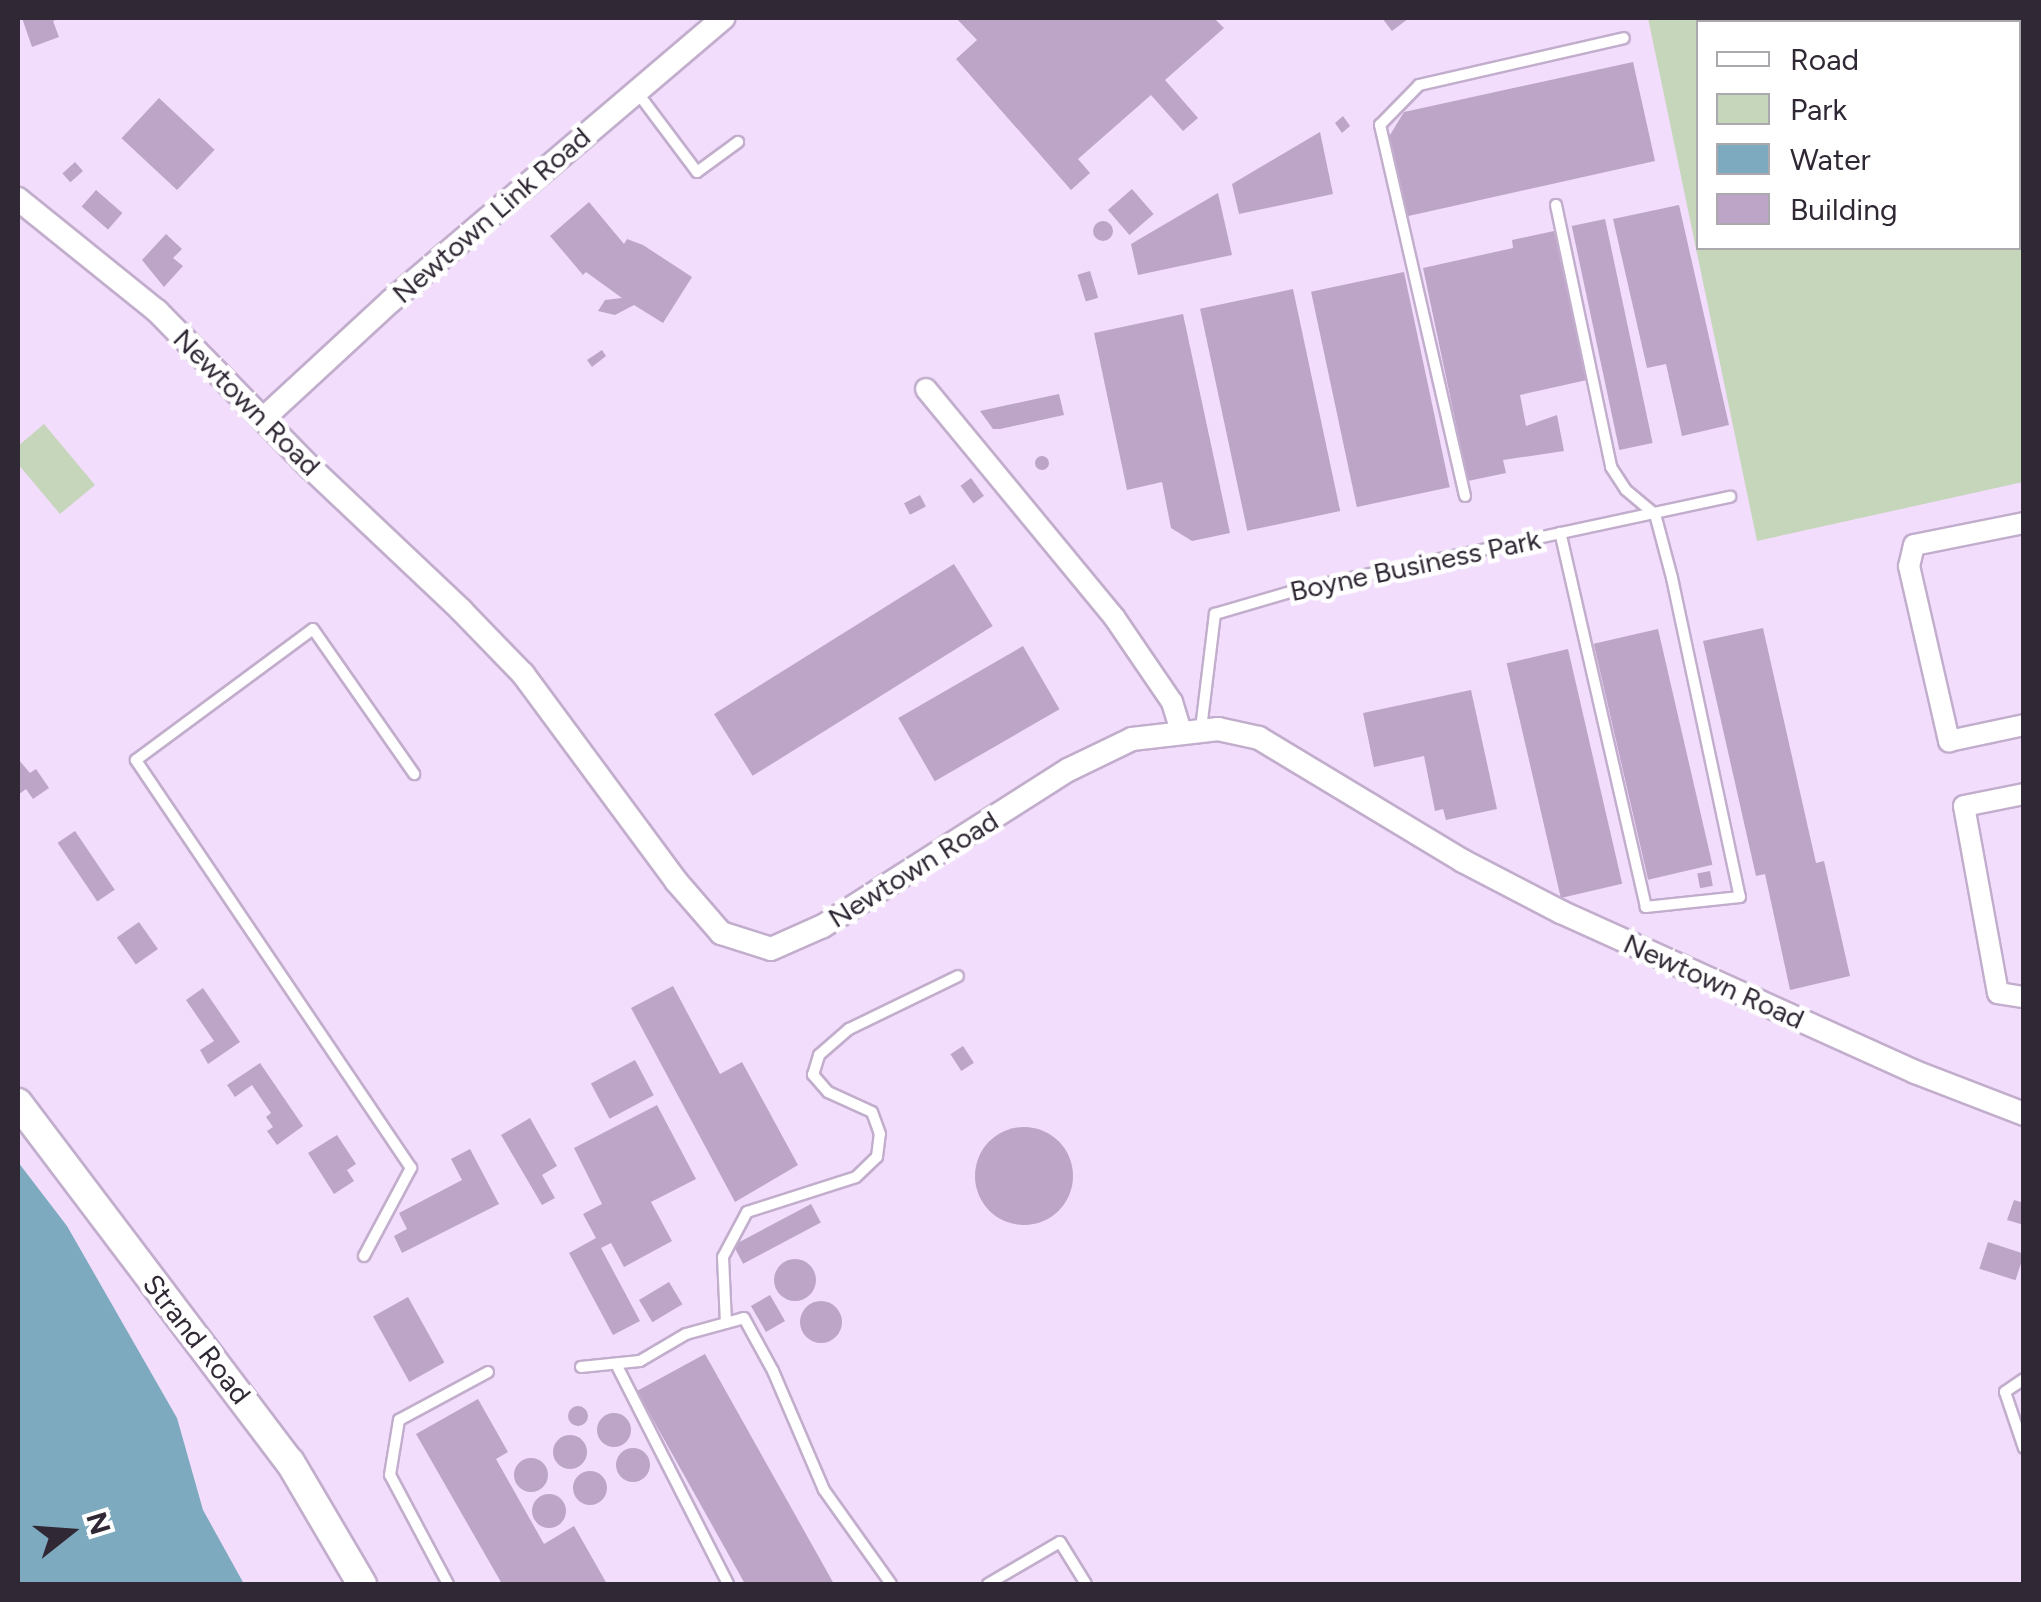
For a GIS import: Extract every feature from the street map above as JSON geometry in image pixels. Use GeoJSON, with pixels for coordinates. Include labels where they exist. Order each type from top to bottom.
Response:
{"type":"FeatureCollection","features":[{"type":"Feature","properties":{"kind":"main road","name":"Strand Road"},"geometry":{"type":"LineString","coordinates":[[18,1103],[290,1462],[362,1584]]}},
{"type":"Feature","properties":{"kind":"street","name":"Newtown Link Road"},"geometry":{"type":"LineString","coordinates":[[264,418],[392,300],[723,18]]}},
{"type":"Feature","properties":{"kind":"street","name":"Newtown Road"},"geometry":{"type":"LineString","coordinates":[[18,199],[157,311],[522,674],[676,882],[721,933],[771,949],[823,926],[1068,770],[1132,739],[1191,731],[1259,738],[1464,861],[1561,912],[1915,1072],[2024,1114]]}},
{"type":"Feature","properties":{"kind":"street"},"geometry":{"type":"LineString","coordinates":[[926,389],[1114,617],[1191,731]]}},
{"type":"Feature","properties":{"kind":"street"},"geometry":{"type":"LineString","coordinates":[[2024,523],[1914,545],[1909,566],[1949,741],[2024,725]]}},
{"type":"Feature","properties":{"kind":"street"},"geometry":{"type":"LineString","coordinates":[[2024,794],[1964,806],[1998,993],[2024,998]]}},
{"type":"Feature","properties":{"kind":"lane"},"geometry":{"type":"LineString","coordinates":[[1465,496],[1380,125],[1419,85],[1624,38]]}},
{"type":"Feature","properties":{"kind":"lane"},"geometry":{"type":"LineString","coordinates":[[636,92],[698,172],[738,142]]}},
{"type":"Feature","properties":{"kind":"lane"},"geometry":{"type":"LineString","coordinates":[[1556,205],[1610,467],[1626,490],[1655,514],[1740,897],[1646,907],[1560,533]]}},
{"type":"Feature","properties":{"kind":"lane","name":"Boyne Business Park"},"geometry":{"type":"LineString","coordinates":[[1191,731],[1215,614],[1304,588],[1730,497]]}},
{"type":"Feature","properties":{"kind":"lane"},"geometry":{"type":"LineString","coordinates":[[364,1256],[411,1168],[136,760],[314,629],[414,774]]}},
{"type":"Feature","properties":{"kind":"lane"},"geometry":{"type":"LineString","coordinates":[[726,1323],[722,1257],[748,1212],[856,1176],[877,1157],[880,1134],[872,1112],[828,1092],[813,1074],[819,1055],[849,1029],[958,976]]}},
{"type":"Feature","properties":{"kind":"lane"},"geometry":{"type":"LineString","coordinates":[[582,1367],[640,1361],[686,1334],[744,1318],[773,1372],[824,1490],[891,1584]]}},
{"type":"Feature","properties":{"kind":"lane"},"geometry":{"type":"LineString","coordinates":[[616,1364],[728,1584]]}},
{"type":"Feature","properties":{"kind":"lane"},"geometry":{"type":"LineString","coordinates":[[448,1584],[390,1476],[399,1420],[488,1372]]}},
{"type":"Feature","properties":{"kind":"lane"},"geometry":{"type":"LineString","coordinates":[[2024,1379],[2006,1392],[2024,1448]]}},
{"type":"Feature","properties":{"kind":"lane"},"geometry":{"type":"LineString","coordinates":[[988,1584],[1060,1542],[1086,1584]]}},
{"type":"Feature","properties":{"kind":"green space"},"geometry":{"type":"Polygon","coordinates":[[[1648,18],[2023,18],[2023,482],[1757,541],[1696,250],[2021,250],[2021,20],[1696,20],[1696,248],[1648,18]]]}},
{"type":"Feature","properties":{"kind":"green space"},"geometry":{"type":"Polygon","coordinates":[[[44,424],[95,485],[60,514],[18,464],[18,446],[44,424]]]}},
{"type":"Feature","properties":{"kind":"water"},"geometry":{"type":"Polygon","coordinates":[[[18,1162],[67,1226],[177,1418],[203,1510],[244,1584],[18,1584],[18,1162]]]}},
{"type":"Feature","properties":{"kind":"building"},"geometry":{"type":"Polygon","coordinates":[[[22,18],[61,18],[53,21],[59,37],[32,47],[22,18]]]}},
{"type":"Feature","properties":{"kind":"building"},"geometry":{"type":"Polygon","coordinates":[[[956,18],[1214,18],[1224,28],[1165,80],[1198,118],[1183,131],[1151,95],[1078,159],[1090,173],[1071,190],[956,59],[977,40],[956,18]]]}},
{"type":"Feature","properties":{"kind":"building"},"geometry":{"type":"Polygon","coordinates":[[[1382,18],[1409,18],[1392,31],[1382,18]]]}},
{"type":"Feature","properties":{"kind":"building"},"geometry":{"type":"Polygon","coordinates":[[[1633,62],[1655,161],[1404,217],[1387,140],[1404,112],[1633,62]]]}},
{"type":"Feature","properties":{"kind":"building"},"geometry":{"type":"Polygon","coordinates":[[[159,98],[215,150],[177,190],[121,138],[159,98]]]}},
{"type":"Feature","properties":{"kind":"building"},"geometry":{"type":"Polygon","coordinates":[[[1343,116],[1350,126],[1342,133],[1335,123],[1343,116]]]}},
{"type":"Feature","properties":{"kind":"building"},"geometry":{"type":"Polygon","coordinates":[[[1320,132],[1333,194],[1239,214],[1232,184],[1320,132]]]}},
{"type":"Feature","properties":{"kind":"building"},"geometry":{"type":"Polygon","coordinates":[[[75,162],[83,171],[70,182],[62,173],[75,162]]]}},
{"type":"Feature","properties":{"kind":"building"},"geometry":{"type":"Polygon","coordinates":[[[1132,189],[1154,214],[1129,235],[1108,210],[1132,189]]]}},
{"type":"Feature","properties":{"kind":"building"},"geometry":{"type":"Polygon","coordinates":[[[96,190],[122,213],[108,230],[82,207],[96,190]]]}},
{"type":"Feature","properties":{"kind":"building"},"geometry":{"type":"Polygon","coordinates":[[[1218,193],[1232,255],[1138,275],[1131,244],[1218,193]]]}},
{"type":"Feature","properties":{"kind":"building"},"geometry":{"type":"Polygon","coordinates":[[[589,202],[624,244],[627,239],[643,245],[692,277],[663,323],[634,305],[615,315],[598,311],[605,300],[622,298],[586,272],[583,275],[550,236],[589,202]]]}},
{"type":"Feature","properties":{"kind":"building"},"geometry":{"type":"Polygon","coordinates":[[[1679,205],[1729,425],[1682,436],[1666,364],[1647,368],[1613,219],[1679,205]]]}},
{"type":"Feature","properties":{"kind":"building"},"geometry":{"type":"Polygon","coordinates":[[[1605,219],[1653,443],[1619,450],[1572,226],[1605,219]]]}},
{"type":"Feature","properties":{"kind":"building"},"geometry":{"type":"Polygon","coordinates":[[[1103,221],[1113,231],[1103,241],[1093,231],[1103,221]]]}},
{"type":"Feature","properties":{"kind":"building"},"geometry":{"type":"Polygon","coordinates":[[[1554,231],[1587,380],[1520,395],[1526,426],[1557,415],[1564,451],[1503,460],[1506,473],[1468,481],[1423,268],[1513,248],[1512,240],[1554,231]]]}},
{"type":"Feature","properties":{"kind":"building"},"geometry":{"type":"Polygon","coordinates":[[[166,234],[182,249],[173,258],[183,266],[164,287],[142,260],[166,234]]]}},
{"type":"Feature","properties":{"kind":"building"},"geometry":{"type":"Polygon","coordinates":[[[1090,271],[1098,298],[1086,302],[1078,275],[1090,271]]]}},
{"type":"Feature","properties":{"kind":"building"},"geometry":{"type":"Polygon","coordinates":[[[1404,272],[1450,487],[1357,507],[1311,292],[1404,272]]]}},
{"type":"Feature","properties":{"kind":"building"},"geometry":{"type":"Polygon","coordinates":[[[1293,289],[1340,511],[1247,531],[1200,309],[1293,289]]]}},
{"type":"Feature","properties":{"kind":"building"},"geometry":{"type":"Polygon","coordinates":[[[1183,314],[1230,533],[1192,541],[1171,528],[1162,482],[1127,490],[1094,333],[1183,314]]]}},
{"type":"Feature","properties":{"kind":"building"},"geometry":{"type":"Polygon","coordinates":[[[602,350],[606,356],[592,367],[587,360],[602,350]]]}},
{"type":"Feature","properties":{"kind":"building"},"geometry":{"type":"Polygon","coordinates":[[[1059,394],[1064,415],[1000,429],[993,429],[980,411],[1059,394]]]}},
{"type":"Feature","properties":{"kind":"building"},"geometry":{"type":"Polygon","coordinates":[[[1042,456],[1049,463],[1042,470],[1035,463],[1042,456]]]}},
{"type":"Feature","properties":{"kind":"building"},"geometry":{"type":"Polygon","coordinates":[[[971,478],[984,496],[973,503],[960,486],[971,478]]]}},
{"type":"Feature","properties":{"kind":"building"},"geometry":{"type":"Polygon","coordinates":[[[920,495],[926,507],[910,515],[904,503],[920,495]]]}},
{"type":"Feature","properties":{"kind":"building"},"geometry":{"type":"Polygon","coordinates":[[[954,564],[993,626],[753,776],[714,714],[954,564]]]}},
{"type":"Feature","properties":{"kind":"building"},"geometry":{"type":"Polygon","coordinates":[[[1763,628],[1816,863],[1824,861],[1850,976],[1790,990],[1765,874],[1756,876],[1703,641],[1763,628]]]}},
{"type":"Feature","properties":{"kind":"building"},"geometry":{"type":"Polygon","coordinates":[[[1658,629],[1712,865],[1648,880],[1594,644],[1658,629]]]}},
{"type":"Feature","properties":{"kind":"building"},"geometry":{"type":"Polygon","coordinates":[[[1023,646],[1060,709],[935,781],[898,718],[1023,646]]]}},
{"type":"Feature","properties":{"kind":"building"},"geometry":{"type":"Polygon","coordinates":[[[1568,649],[1622,884],[1561,898],[1507,663],[1568,649]]]}},
{"type":"Feature","properties":{"kind":"building"},"geometry":{"type":"Polygon","coordinates":[[[1471,690],[1497,809],[1446,820],[1443,809],[1435,811],[1424,756],[1374,767],[1363,713],[1471,690]]]}},
{"type":"Feature","properties":{"kind":"building"},"geometry":{"type":"Polygon","coordinates":[[[18,759],[30,773],[36,769],[49,788],[33,799],[26,789],[18,795],[18,759]]]}},
{"type":"Feature","properties":{"kind":"building"},"geometry":{"type":"Polygon","coordinates":[[[75,831],[115,890],[97,902],[58,843],[75,831]]]}},
{"type":"Feature","properties":{"kind":"building"},"geometry":{"type":"Polygon","coordinates":[[[1710,871],[1713,886],[1700,888],[1697,873],[1710,871]]]}},
{"type":"Feature","properties":{"kind":"building"},"geometry":{"type":"Polygon","coordinates":[[[139,922],[158,949],[136,965],[117,937],[139,922]]]}},
{"type":"Feature","properties":{"kind":"building"},"geometry":{"type":"Polygon","coordinates":[[[673,986],[720,1074],[742,1062],[798,1165],[735,1202],[631,1008],[673,986]]]}},
{"type":"Feature","properties":{"kind":"building"},"geometry":{"type":"Polygon","coordinates":[[[203,988],[240,1042],[208,1064],[200,1050],[214,1041],[186,1000],[203,988]]]}},
{"type":"Feature","properties":{"kind":"building"},"geometry":{"type":"Polygon","coordinates":[[[963,1046],[974,1063],[961,1071],[950,1054],[963,1046]]]}},
{"type":"Feature","properties":{"kind":"building"},"geometry":{"type":"Polygon","coordinates":[[[635,1060],[654,1095],[610,1119],[591,1083],[635,1060]]]}},
{"type":"Feature","properties":{"kind":"building"},"geometry":{"type":"Polygon","coordinates":[[[260,1063],[303,1126],[277,1145],[267,1131],[273,1127],[266,1117],[271,1113],[252,1085],[235,1097],[227,1085],[260,1063]]]}},
{"type":"Feature","properties":{"kind":"building"},"geometry":{"type":"Polygon","coordinates":[[[657,1105],[696,1179],[651,1202],[672,1241],[624,1267],[611,1243],[601,1248],[640,1321],[613,1335],[569,1253],[596,1238],[583,1214],[602,1204],[574,1148],[657,1105]]]}},
{"type":"Feature","properties":{"kind":"building"},"geometry":{"type":"Polygon","coordinates":[[[530,1118],[557,1166],[542,1175],[555,1198],[542,1205],[501,1135],[530,1118]]]}},
{"type":"Feature","properties":{"kind":"building"},"geometry":{"type":"Polygon","coordinates":[[[1024,1127],[1043,1131],[1059,1141],[1069,1157],[1073,1176],[1069,1195],[1059,1211],[1043,1221],[1024,1225],[1005,1221],[989,1211],[979,1195],[975,1176],[979,1157],[989,1141],[1005,1131],[1024,1127]]]}},
{"type":"Feature","properties":{"kind":"building"},"geometry":{"type":"Polygon","coordinates":[[[337,1135],[356,1164],[347,1170],[354,1181],[334,1194],[308,1153],[337,1135]]]}},
{"type":"Feature","properties":{"kind":"building"},"geometry":{"type":"Polygon","coordinates":[[[470,1149],[499,1204],[402,1253],[394,1236],[407,1229],[399,1213],[462,1180],[451,1159],[470,1149]]]}},
{"type":"Feature","properties":{"kind":"building"},"geometry":{"type":"Polygon","coordinates":[[[2014,1200],[2024,1203],[2024,1225],[2007,1220],[2014,1200]]]}},
{"type":"Feature","properties":{"kind":"building"},"geometry":{"type":"Polygon","coordinates":[[[811,1204],[821,1223],[743,1264],[733,1245],[811,1204]]]}},
{"type":"Feature","properties":{"kind":"building"},"geometry":{"type":"Polygon","coordinates":[[[1988,1242],[2024,1254],[2015,1280],[1979,1269],[1988,1242]]]}},
{"type":"Feature","properties":{"kind":"building"},"geometry":{"type":"Polygon","coordinates":[[[795,1259],[810,1265],[816,1280],[810,1295],[795,1301],[780,1295],[774,1280],[780,1265],[795,1259]]]}},
{"type":"Feature","properties":{"kind":"building"},"geometry":{"type":"Polygon","coordinates":[[[669,1282],[682,1304],[652,1322],[639,1300],[669,1282]]]}},
{"type":"Feature","properties":{"kind":"building"},"geometry":{"type":"Polygon","coordinates":[[[770,1295],[785,1321],[766,1332],[751,1306],[770,1295]]]}},
{"type":"Feature","properties":{"kind":"building"},"geometry":{"type":"Polygon","coordinates":[[[408,1297],[444,1363],[409,1382],[373,1316],[408,1297]]]}},
{"type":"Feature","properties":{"kind":"building"},"geometry":{"type":"Polygon","coordinates":[[[821,1301],[836,1307],[842,1322],[836,1337],[821,1343],[806,1337],[800,1322],[806,1307],[821,1301]]]}},
{"type":"Feature","properties":{"kind":"building"},"geometry":{"type":"Polygon","coordinates":[[[705,1354],[834,1584],[745,1584],[637,1391],[705,1354]]]}},
{"type":"Feature","properties":{"kind":"building"},"geometry":{"type":"Polygon","coordinates":[[[478,1399],[508,1452],[496,1459],[544,1544],[574,1526],[607,1584],[502,1584],[416,1434],[478,1399]]]}},
{"type":"Feature","properties":{"kind":"building"},"geometry":{"type":"Polygon","coordinates":[[[574,1406],[582,1406],[588,1416],[582,1426],[574,1426],[568,1420],[568,1412],[574,1406]]]}},
{"type":"Feature","properties":{"kind":"building"},"geometry":{"type":"Polygon","coordinates":[[[614,1413],[626,1418],[631,1430],[626,1442],[614,1447],[602,1442],[597,1430],[602,1418],[614,1413]]]}},
{"type":"Feature","properties":{"kind":"building"},"geometry":{"type":"Polygon","coordinates":[[[570,1435],[582,1440],[587,1452],[582,1464],[570,1469],[558,1464],[553,1452],[558,1440],[570,1435]]]}},
{"type":"Feature","properties":{"kind":"building"},"geometry":{"type":"Polygon","coordinates":[[[633,1448],[645,1453],[650,1465],[645,1477],[633,1482],[621,1477],[616,1465],[621,1453],[633,1448]]]}},
{"type":"Feature","properties":{"kind":"building"},"geometry":{"type":"Polygon","coordinates":[[[531,1458],[543,1463],[548,1475],[543,1487],[531,1492],[519,1487],[514,1475],[519,1463],[531,1458]]]}},
{"type":"Feature","properties":{"kind":"building"},"geometry":{"type":"Polygon","coordinates":[[[590,1471],[602,1476],[607,1488],[602,1500],[590,1505],[578,1500],[573,1488],[578,1476],[590,1471]]]}},
{"type":"Feature","properties":{"kind":"building"},"geometry":{"type":"Polygon","coordinates":[[[549,1494],[561,1499],[566,1511],[561,1523],[549,1528],[537,1523],[532,1511],[537,1499],[549,1494]]]}}]}
